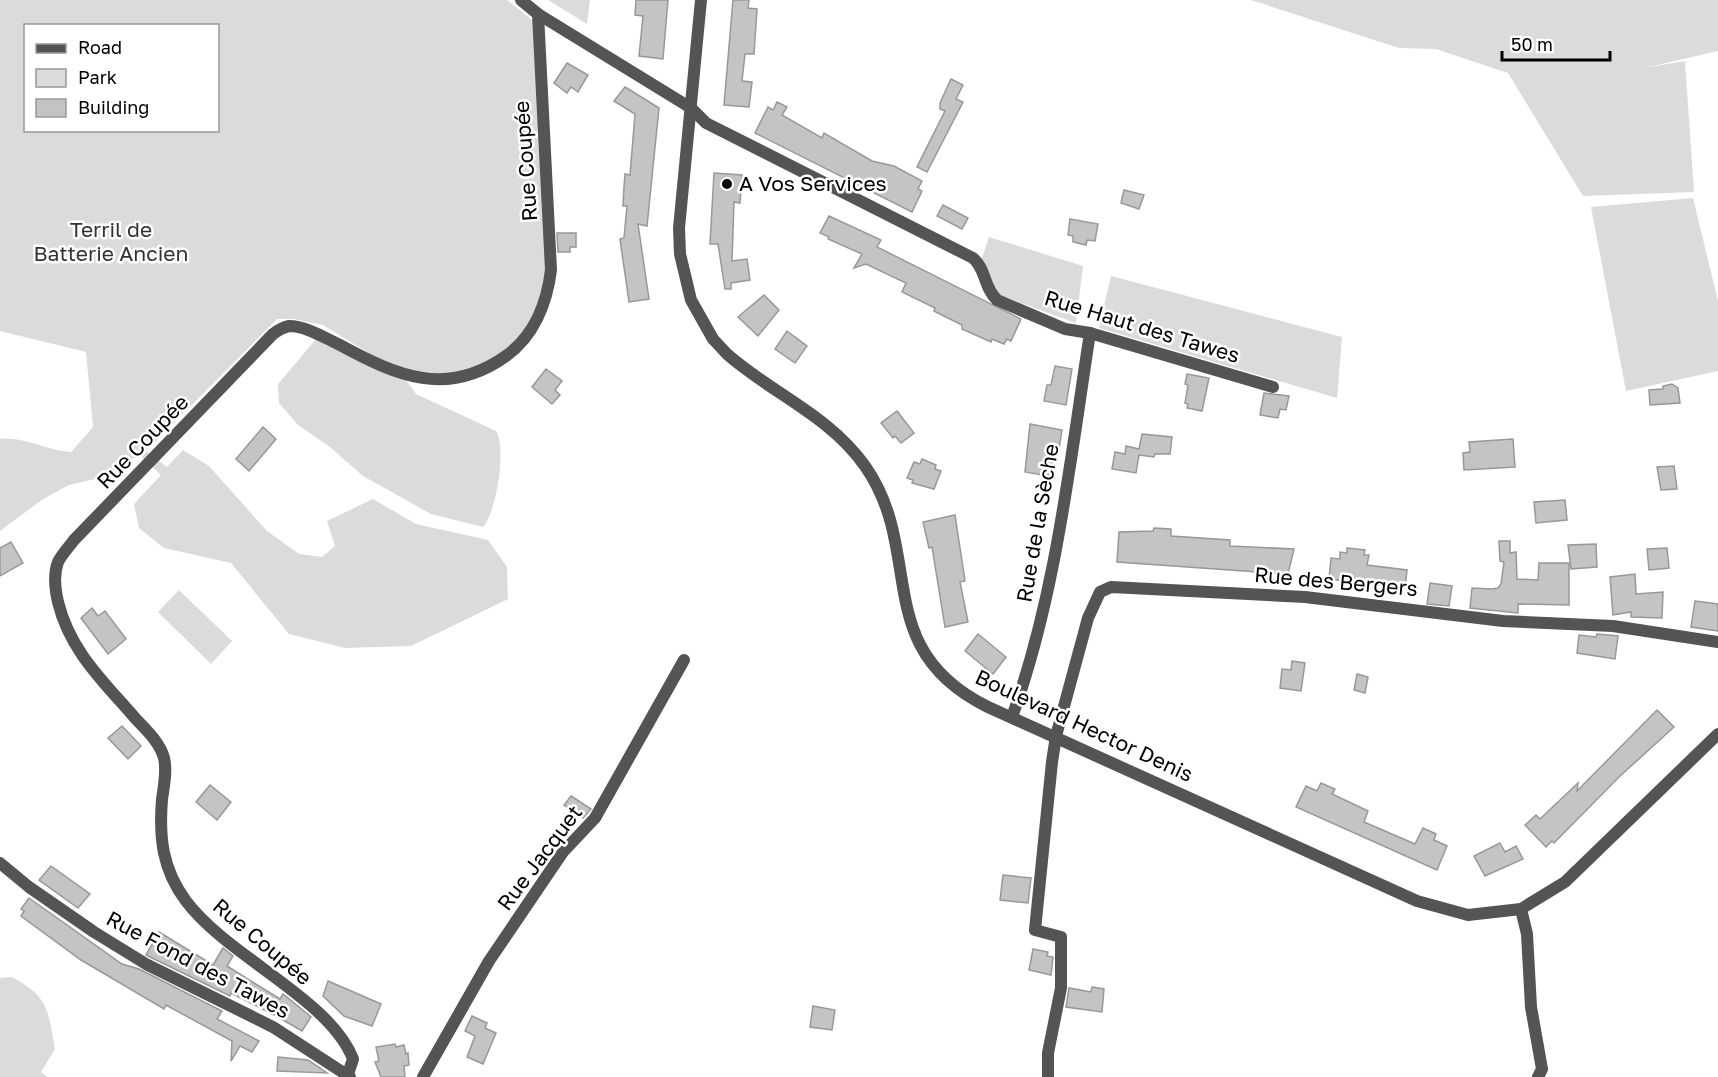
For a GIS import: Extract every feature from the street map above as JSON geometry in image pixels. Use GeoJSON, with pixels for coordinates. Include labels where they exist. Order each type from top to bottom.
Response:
{"type":"FeatureCollection","features":[{"type":"Feature","properties":{"kind":"street","name":"Rue Haut des Tawes"},"geometry":{"type":"LineString","coordinates":[[520,0],[538,14],[691,108],[706,123],[973,258],[982,268],[990,294],[997,300],[1065,328],[1090,333],[1273,387]]}},
{"type":"Feature","properties":{"kind":"street","name":"Boulevard Hector Denis"},"geometry":{"type":"LineString","coordinates":[[701,0],[680,248],[686,285],[697,314],[713,339],[727,354],[829,427],[865,466],[889,513],[906,612],[920,647],[936,668],[956,688],[1012,717],[1417,901],[1468,915],[1521,909],[1565,882],[1718,734]]}},
{"type":"Feature","properties":{"kind":"street","name":"Rue Coupée"},"geometry":{"type":"LineString","coordinates":[[349,1076],[353,1059],[339,1032],[207,923],[187,902],[170,876],[160,837],[164,758],[152,737],[99,679],[74,646],[58,603],[55,586],[56,570],[59,560],[74,540],[273,334],[288,326],[317,333],[387,370],[427,380],[458,377],[477,371],[498,362],[523,341],[532,330],[543,306],[551,270],[538,14]]}},
{"type":"Feature","properties":{"kind":"street","name":"Rue de la Sèche"},"geometry":{"type":"LineString","coordinates":[[1012,717],[1032,656],[1046,591],[1090,333]]}},
{"type":"Feature","properties":{"kind":"street","name":"Rue des Bergers"},"geometry":{"type":"LineString","coordinates":[[1056,736],[1088,618],[1100,592],[1111,587],[1305,597],[1503,621],[1625,627],[1718,642]]}},
{"type":"Feature","properties":{"kind":"street","name":"Rue Jacquet"},"geometry":{"type":"LineString","coordinates":[[423,1077],[489,961],[563,852],[595,818],[684,660]]}},
{"type":"Feature","properties":{"kind":"street"},"geometry":{"type":"LineString","coordinates":[[1048,1077],[1048,1053],[1061,988],[1061,937],[1035,930],[1056,736]]}},
{"type":"Feature","properties":{"kind":"street","name":"Rue Fond des Tawes"},"geometry":{"type":"LineString","coordinates":[[0,863],[38,893],[111,943],[146,964],[273,1027],[349,1076]]}},
{"type":"Feature","properties":{"kind":"street"},"geometry":{"type":"LineString","coordinates":[[1521,909],[1527,934],[1531,1007],[1542,1069],[1538,1077]]}},
{"type":"Feature","properties":{"kind":"green space","name":"Terril de Batterie Ancien"},"geometry":{"type":"Polygon","coordinates":[[[0,0],[507,0],[535,22],[546,229],[545,287],[527,330],[497,358],[462,372],[422,375],[385,363],[323,325],[293,319],[277,319],[146,451],[167,467],[183,450],[209,466],[267,531],[299,554],[322,557],[335,546],[327,521],[373,499],[416,524],[488,540],[507,567],[508,599],[411,646],[345,648],[289,634],[231,563],[164,548],[139,528],[134,504],[161,475],[139,455],[104,477],[69,485],[43,499],[0,531],[0,439],[17,440],[71,452],[93,427],[86,352],[0,331],[0,0]]]}},
{"type":"Feature","properties":{"kind":"green space"},"geometry":{"type":"Polygon","coordinates":[[[548,0],[590,0],[587,24],[548,0]]]}},
{"type":"Feature","properties":{"kind":"green space"},"geometry":{"type":"Polygon","coordinates":[[[1251,0],[1718,0],[1718,51],[1644,68],[1685,61],[1694,192],[1583,196],[1508,73],[1436,49],[1399,48],[1251,0]]]}},
{"type":"Feature","properties":{"kind":"green space"},"geometry":{"type":"Polygon","coordinates":[[[1693,198],[1718,301],[1718,371],[1626,391],[1591,207],[1693,198]]]}},
{"type":"Feature","properties":{"kind":"green space"},"geometry":{"type":"Polygon","coordinates":[[[989,237],[1083,266],[1076,323],[999,295],[982,258],[989,237]]]}},
{"type":"Feature","properties":{"kind":"green space"},"geometry":{"type":"Polygon","coordinates":[[[1111,276],[1342,337],[1337,398],[1099,328],[1111,276]]]}},
{"type":"Feature","properties":{"kind":"green space"},"geometry":{"type":"Polygon","coordinates":[[[317,338],[406,380],[416,394],[496,431],[500,451],[499,480],[488,520],[483,527],[431,514],[363,476],[330,447],[298,425],[279,403],[278,384],[317,338]]]}},
{"type":"Feature","properties":{"kind":"green space"},"geometry":{"type":"Polygon","coordinates":[[[179,590],[232,641],[211,664],[158,612],[179,590]]]}},
{"type":"Feature","properties":{"kind":"green space"},"geometry":{"type":"Polygon","coordinates":[[[12,977],[40,998],[48,1014],[55,1049],[41,1072],[47,1077],[0,1077],[0,978],[12,977]]]}},
{"type":"Feature","properties":{"kind":"building"},"geometry":{"type":"Polygon","coordinates":[[[636,0],[668,0],[663,59],[639,56],[643,16],[635,15],[636,0]]]}},
{"type":"Feature","properties":{"kind":"building"},"geometry":{"type":"Polygon","coordinates":[[[733,0],[749,0],[748,8],[757,9],[754,54],[745,54],[742,81],[752,82],[749,107],[724,105],[733,0]]]}},
{"type":"Feature","properties":{"kind":"building"},"geometry":{"type":"Polygon","coordinates":[[[567,63],[588,75],[578,92],[571,87],[567,93],[554,83],[567,63]]]}},
{"type":"Feature","properties":{"kind":"building"},"geometry":{"type":"Polygon","coordinates":[[[951,79],[963,85],[956,99],[963,102],[927,172],[917,167],[945,111],[940,109],[940,103],[951,79]]]}},
{"type":"Feature","properties":{"kind":"building"},"geometry":{"type":"Polygon","coordinates":[[[625,87],[659,108],[647,226],[638,224],[649,299],[629,302],[620,239],[624,238],[627,206],[623,206],[625,174],[630,175],[635,114],[614,101],[625,87]]]}},
{"type":"Feature","properties":{"kind":"building"},"geometry":{"type":"Polygon","coordinates":[[[777,102],[787,107],[782,115],[822,138],[824,133],[872,161],[894,166],[922,181],[918,189],[922,191],[912,212],[755,133],[768,107],[773,110],[777,102]]]}},
{"type":"Feature","properties":{"kind":"building"},"geometry":{"type":"Polygon","coordinates":[[[714,173],[742,175],[740,203],[734,202],[732,261],[747,259],[750,280],[731,283],[731,289],[725,289],[718,244],[710,244],[714,173]]]}},
{"type":"Feature","properties":{"kind":"building"},"geometry":{"type":"Polygon","coordinates":[[[1124,190],[1144,195],[1139,209],[1121,203],[1124,190]]]}},
{"type":"Feature","properties":{"kind":"building"},"geometry":{"type":"Polygon","coordinates":[[[943,205],[968,218],[962,229],[937,216],[943,205]]]}},
{"type":"Feature","properties":{"kind":"building"},"geometry":{"type":"Polygon","coordinates":[[[829,216],[881,240],[877,247],[1021,319],[1011,341],[1007,339],[1004,344],[992,339],[991,342],[962,329],[962,325],[934,311],[935,308],[902,292],[906,283],[866,264],[854,268],[862,254],[820,233],[829,216]]]}},
{"type":"Feature","properties":{"kind":"building"},"geometry":{"type":"Polygon","coordinates":[[[1070,219],[1098,224],[1095,241],[1087,240],[1086,245],[1073,242],[1073,236],[1068,235],[1070,219]]]}},
{"type":"Feature","properties":{"kind":"building"},"geometry":{"type":"Polygon","coordinates":[[[557,233],[576,233],[576,247],[570,247],[570,252],[558,252],[557,233]]]}},
{"type":"Feature","properties":{"kind":"building"},"geometry":{"type":"Polygon","coordinates":[[[764,295],[779,310],[758,336],[738,317],[764,295]]]}},
{"type":"Feature","properties":{"kind":"building"},"geometry":{"type":"Polygon","coordinates":[[[787,331],[807,346],[795,363],[775,349],[787,331]]]}},
{"type":"Feature","properties":{"kind":"building"},"geometry":{"type":"Polygon","coordinates":[[[1055,366],[1072,369],[1066,405],[1044,401],[1047,385],[1051,385],[1055,366]]]}},
{"type":"Feature","properties":{"kind":"building"},"geometry":{"type":"Polygon","coordinates":[[[546,369],[562,381],[555,390],[560,395],[552,404],[532,387],[546,369]]]}},
{"type":"Feature","properties":{"kind":"building"},"geometry":{"type":"Polygon","coordinates":[[[1187,374],[1209,378],[1202,411],[1187,408],[1188,404],[1185,403],[1188,385],[1185,384],[1187,374]]]}},
{"type":"Feature","properties":{"kind":"building"},"geometry":{"type":"Polygon","coordinates":[[[1672,384],[1678,388],[1680,403],[1650,405],[1649,390],[1663,389],[1663,386],[1672,384]]]}},
{"type":"Feature","properties":{"kind":"building"},"geometry":{"type":"Polygon","coordinates":[[[1264,393],[1289,396],[1286,410],[1280,409],[1278,418],[1260,415],[1264,393]]]}},
{"type":"Feature","properties":{"kind":"building"},"geometry":{"type":"Polygon","coordinates":[[[897,411],[914,433],[901,443],[895,436],[893,438],[881,423],[897,411]]]}},
{"type":"Feature","properties":{"kind":"building"},"geometry":{"type":"Polygon","coordinates":[[[1030,424],[1062,430],[1058,455],[1055,454],[1048,476],[1025,472],[1030,424]]]}},
{"type":"Feature","properties":{"kind":"building"},"geometry":{"type":"Polygon","coordinates":[[[263,427],[276,439],[249,471],[236,459],[263,427]]]}},
{"type":"Feature","properties":{"kind":"building"},"geometry":{"type":"Polygon","coordinates":[[[1142,434],[1172,437],[1170,454],[1155,454],[1154,457],[1139,455],[1136,473],[1112,469],[1115,452],[1125,454],[1126,446],[1139,449],[1142,434]]]}},
{"type":"Feature","properties":{"kind":"building"},"geometry":{"type":"Polygon","coordinates":[[[1513,439],[1515,467],[1464,470],[1463,453],[1470,452],[1469,442],[1513,439]]]}},
{"type":"Feature","properties":{"kind":"building"},"geometry":{"type":"Polygon","coordinates":[[[922,459],[936,465],[935,469],[941,471],[934,489],[912,483],[913,480],[907,478],[914,462],[920,464],[922,459]]]}},
{"type":"Feature","properties":{"kind":"building"},"geometry":{"type":"Polygon","coordinates":[[[1674,466],[1677,489],[1661,490],[1657,467],[1674,466]]]}},
{"type":"Feature","properties":{"kind":"building"},"geometry":{"type":"Polygon","coordinates":[[[1565,500],[1567,520],[1536,523],[1534,502],[1565,500]]]}},
{"type":"Feature","properties":{"kind":"building"},"geometry":{"type":"Polygon","coordinates":[[[955,515],[965,581],[960,582],[968,622],[945,627],[932,547],[929,548],[923,522],[955,515]]]}},
{"type":"Feature","properties":{"kind":"building"},"geometry":{"type":"Polygon","coordinates":[[[1154,528],[1171,529],[1171,536],[1230,540],[1230,546],[1294,549],[1288,574],[1117,562],[1119,532],[1153,531],[1154,528]]]}},
{"type":"Feature","properties":{"kind":"building"},"geometry":{"type":"Polygon","coordinates":[[[1499,541],[1510,541],[1510,553],[1516,552],[1517,579],[1538,580],[1539,563],[1569,563],[1569,605],[1518,604],[1518,613],[1470,608],[1472,588],[1492,589],[1498,588],[1501,584],[1504,562],[1500,561],[1499,541]]]}},
{"type":"Feature","properties":{"kind":"building"},"geometry":{"type":"Polygon","coordinates":[[[11,542],[23,563],[0,576],[0,548],[11,542]]]}},
{"type":"Feature","properties":{"kind":"building"},"geometry":{"type":"Polygon","coordinates":[[[1596,544],[1597,567],[1571,569],[1568,545],[1596,544]]]}},
{"type":"Feature","properties":{"kind":"building"},"geometry":{"type":"Polygon","coordinates":[[[1347,548],[1365,550],[1364,555],[1369,555],[1367,565],[1407,570],[1405,588],[1329,579],[1331,558],[1340,559],[1340,552],[1347,553],[1347,548]]]}},
{"type":"Feature","properties":{"kind":"building"},"geometry":{"type":"Polygon","coordinates":[[[1667,548],[1669,568],[1649,570],[1647,549],[1667,548]]]}},
{"type":"Feature","properties":{"kind":"building"},"geometry":{"type":"Polygon","coordinates":[[[1635,574],[1636,594],[1663,592],[1662,618],[1631,617],[1631,612],[1613,615],[1610,577],[1635,574]]]}},
{"type":"Feature","properties":{"kind":"building"},"geometry":{"type":"Polygon","coordinates":[[[1430,583],[1452,586],[1449,606],[1427,604],[1430,583]]]}},
{"type":"Feature","properties":{"kind":"building"},"geometry":{"type":"Polygon","coordinates":[[[1695,601],[1718,604],[1718,631],[1691,627],[1695,601]]]}},
{"type":"Feature","properties":{"kind":"building"},"geometry":{"type":"Polygon","coordinates":[[[92,608],[98,616],[105,611],[126,639],[108,654],[81,618],[92,608]]]}},
{"type":"Feature","properties":{"kind":"building"},"geometry":{"type":"Polygon","coordinates":[[[978,634],[1006,657],[993,674],[965,651],[978,634]]]}},
{"type":"Feature","properties":{"kind":"building"},"geometry":{"type":"Polygon","coordinates":[[[1597,634],[1618,636],[1615,659],[1577,653],[1579,635],[1596,637],[1597,634]]]}},
{"type":"Feature","properties":{"kind":"building"},"geometry":{"type":"Polygon","coordinates":[[[1292,661],[1305,663],[1301,691],[1280,688],[1282,669],[1291,670],[1292,661]]]}},
{"type":"Feature","properties":{"kind":"building"},"geometry":{"type":"Polygon","coordinates":[[[1357,674],[1368,677],[1365,693],[1354,690],[1357,674]]]}},
{"type":"Feature","properties":{"kind":"building"},"geometry":{"type":"Polygon","coordinates":[[[1657,710],[1674,727],[1619,777],[1554,843],[1552,841],[1546,847],[1525,825],[1536,815],[1540,819],[1578,783],[1577,791],[1657,710]]]}},
{"type":"Feature","properties":{"kind":"building"},"geometry":{"type":"Polygon","coordinates":[[[122,726],[141,746],[128,759],[108,738],[122,726]]]}},
{"type":"Feature","properties":{"kind":"building"},"geometry":{"type":"Polygon","coordinates":[[[1321,783],[1335,789],[1332,794],[1368,811],[1364,822],[1415,844],[1423,828],[1436,834],[1434,840],[1447,846],[1437,870],[1296,807],[1306,786],[1317,791],[1321,783]]]}},
{"type":"Feature","properties":{"kind":"building"},"geometry":{"type":"Polygon","coordinates":[[[210,785],[231,802],[217,820],[196,802],[210,785]]]}},
{"type":"Feature","properties":{"kind":"building"},"geometry":{"type":"Polygon","coordinates":[[[571,796],[591,809],[583,818],[564,805],[571,796]]]}},
{"type":"Feature","properties":{"kind":"building"},"geometry":{"type":"Polygon","coordinates":[[[1500,843],[1505,852],[1516,846],[1523,859],[1485,876],[1474,856],[1500,843]]]}},
{"type":"Feature","properties":{"kind":"building"},"geometry":{"type":"Polygon","coordinates":[[[51,866],[90,894],[78,908],[39,880],[51,866]]]}},
{"type":"Feature","properties":{"kind":"building"},"geometry":{"type":"Polygon","coordinates":[[[1003,875],[1031,878],[1028,903],[1000,900],[1003,875]]]}},
{"type":"Feature","properties":{"kind":"building"},"geometry":{"type":"Polygon","coordinates":[[[29,898],[122,964],[139,969],[222,1011],[217,1019],[259,1041],[252,1052],[240,1046],[231,1061],[232,1041],[166,1005],[164,1009],[81,960],[21,916],[24,911],[21,909],[29,898]]]}},
{"type":"Feature","properties":{"kind":"building"},"geometry":{"type":"Polygon","coordinates":[[[159,932],[213,965],[223,948],[233,956],[227,966],[280,999],[283,994],[311,1017],[302,1031],[281,1019],[276,1013],[274,1015],[231,993],[230,996],[146,955],[159,932]]]}},
{"type":"Feature","properties":{"kind":"building"},"geometry":{"type":"Polygon","coordinates":[[[1033,949],[1048,952],[1047,956],[1053,957],[1051,975],[1029,970],[1033,949]]]}},
{"type":"Feature","properties":{"kind":"building"},"geometry":{"type":"Polygon","coordinates":[[[328,981],[381,1004],[372,1026],[344,1016],[323,996],[328,981]]]}},
{"type":"Feature","properties":{"kind":"building"},"geometry":{"type":"Polygon","coordinates":[[[1092,987],[1104,989],[1102,1012],[1066,1007],[1069,988],[1091,992],[1092,987]]]}},
{"type":"Feature","properties":{"kind":"building"},"geometry":{"type":"Polygon","coordinates":[[[813,1006],[835,1010],[832,1030],[810,1027],[813,1006]]]}},
{"type":"Feature","properties":{"kind":"building"},"geometry":{"type":"Polygon","coordinates":[[[472,1016],[487,1023],[485,1028],[496,1033],[483,1064],[467,1057],[475,1036],[465,1031],[472,1016]]]}},
{"type":"Feature","properties":{"kind":"building"},"geometry":{"type":"Polygon","coordinates":[[[395,1044],[396,1047],[404,1045],[406,1054],[408,1053],[409,1065],[404,1066],[405,1077],[381,1077],[375,1062],[379,1061],[376,1047],[395,1044]]]}},
{"type":"Feature","properties":{"kind":"building"},"geometry":{"type":"Polygon","coordinates":[[[278,1057],[308,1060],[327,1073],[277,1071],[278,1057]]]}},
{"type":"Feature","properties":{"kind":"place","name":"A Vos Services"},"geometry":{"type":"Point","coordinates":[727,184]}}]}
